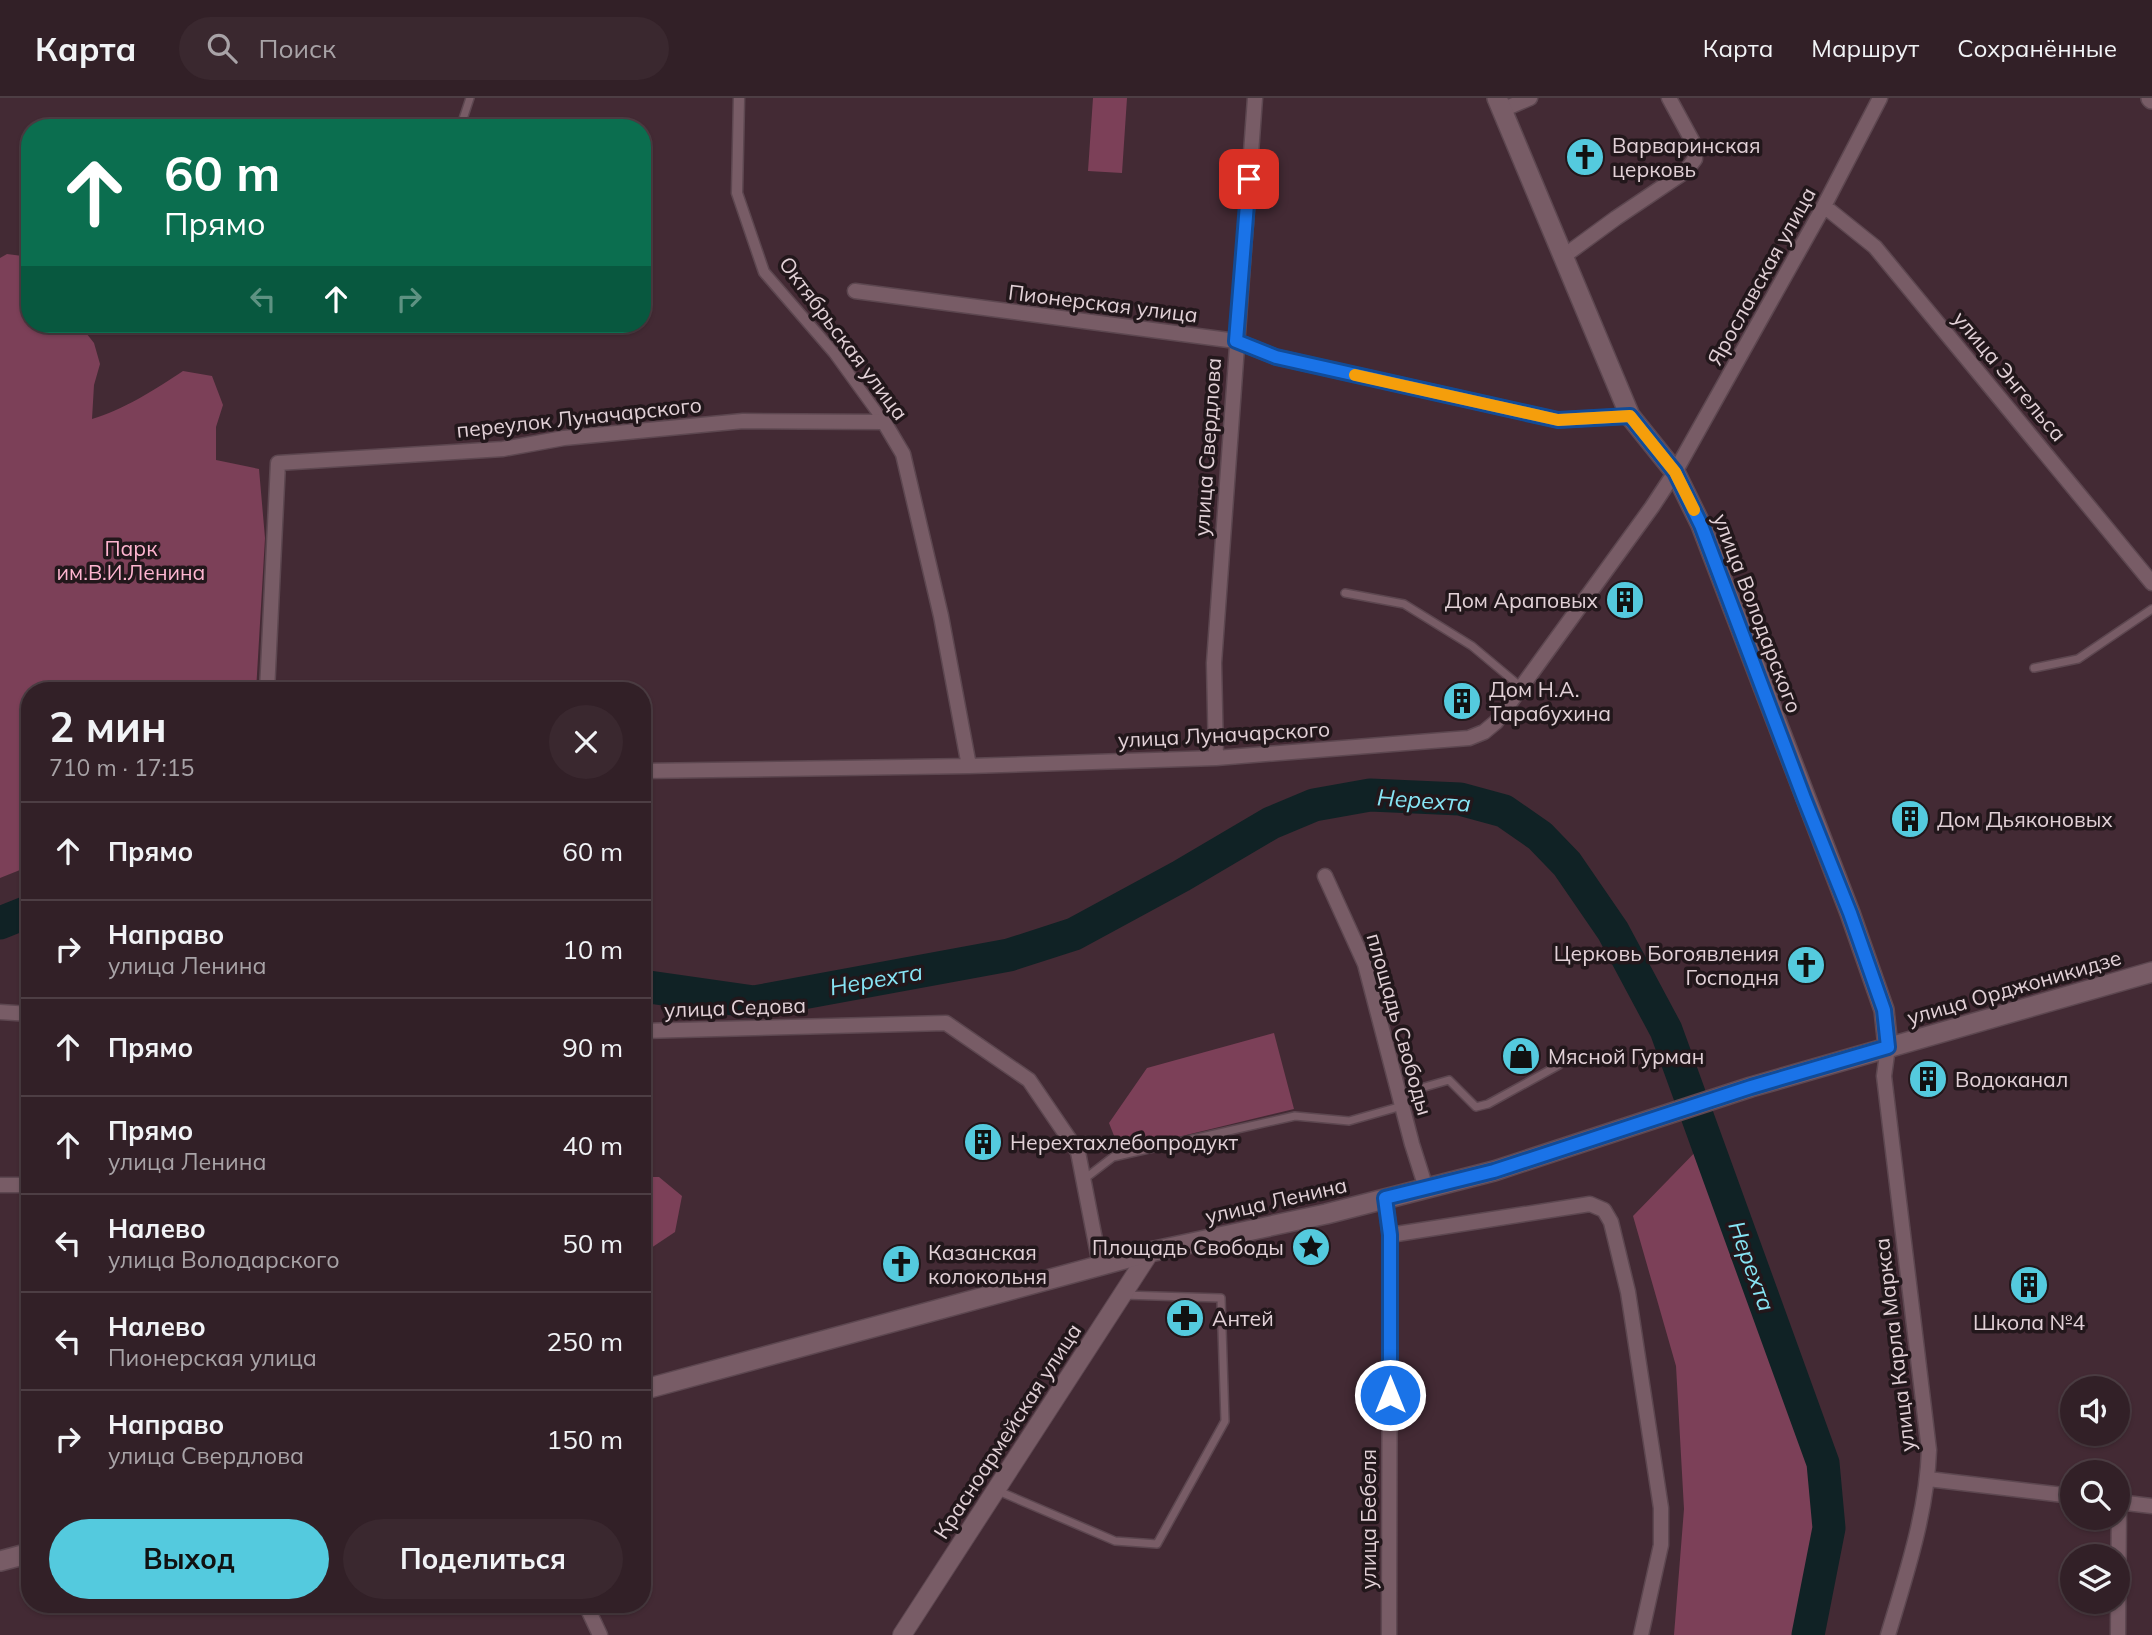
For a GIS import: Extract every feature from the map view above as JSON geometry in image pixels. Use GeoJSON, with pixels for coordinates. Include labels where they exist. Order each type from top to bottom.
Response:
{"type":"FeatureCollection","features":[{"type":"Feature","properties":{"kind":"main road","name":"улица Володарского"},"geometry":{"type":"LineString","coordinates":[[1499,104],[1630,416],[1675,472],[1701,525],[1850,913],[1884,1010],[1888,1047]]}},
{"type":"Feature","properties":{"kind":"main road","name":"улица Орджоникидзе"},"geometry":{"type":"LineString","coordinates":[[1888,1047],[2152,972]]}},
{"type":"Feature","properties":{"kind":"main road","name":"улица Ленина"},"geometry":{"type":"LineString","coordinates":[[651,1388],[1150,1252],[1326,1214],[1494,1171],[1751,1087],[1888,1047]]}},
{"type":"Feature","properties":{"kind":"main road"},"geometry":{"type":"LineString","coordinates":[[0,1561],[21,1555]]}},
{"type":"Feature","properties":{"kind":"street","name":"Октябрьская улица"},"geometry":{"type":"LineString","coordinates":[[739,98],[737,193],[764,272],[834,353],[884,422],[903,454],[941,616],[969,766]]}},
{"type":"Feature","properties":{"kind":"street","name":"улица Свердлова"},"geometry":{"type":"LineString","coordinates":[[1216,758],[1214,663],[1255,98]]}},
{"type":"Feature","properties":{"kind":"street"},"geometry":{"type":"LineString","coordinates":[[1499,104],[1530,98]]}},
{"type":"Feature","properties":{"kind":"street"},"geometry":{"type":"LineString","coordinates":[[1564,256],[1686,171],[1695,159],[1693,144],[1669,98]]}},
{"type":"Feature","properties":{"kind":"street","name":"Ярославская улица"},"geometry":{"type":"LineString","coordinates":[[1675,472],[1824,206],[1880,98]]}},
{"type":"Feature","properties":{"kind":"street","name":"улица Энгельса"},"geometry":{"type":"LineString","coordinates":[[1824,206],[1875,247],[2152,583]]}},
{"type":"Feature","properties":{"kind":"street","name":"Пионерская улица"},"geometry":{"type":"LineString","coordinates":[[855,291],[1236,341],[1276,357],[1558,420],[1630,416]]}},
{"type":"Feature","properties":{"kind":"street","name":"переулок Луначарского"},"geometry":{"type":"LineString","coordinates":[[267,682],[278,463],[502,449],[564,438],[743,421],[884,422]]}},
{"type":"Feature","properties":{"kind":"street","name":"улица Луначарского"},"geometry":{"type":"LineString","coordinates":[[651,771],[969,766],[1216,758],[1469,738],[1484,732],[1496,722],[1675,472]]}},
{"type":"Feature","properties":{"kind":"street","name":"площадь Свободы"},"geometry":{"type":"LineString","coordinates":[[1325,876],[1365,964],[1426,1188]]}},
{"type":"Feature","properties":{"kind":"street"},"geometry":{"type":"LineString","coordinates":[[0,1012],[21,1013]]}},
{"type":"Feature","properties":{"kind":"street","name":"улица Седова"},"geometry":{"type":"LineString","coordinates":[[651,1031],[946,1023],[1029,1080],[1078,1152],[1100,1265]]}},
{"type":"Feature","properties":{"kind":"street","name":"улица Карла Маркса"},"geometry":{"type":"LineString","coordinates":[[1888,1047],[1884,1076],[1929,1450],[1928,1479],[1906,1574],[1888,1635]]}},
{"type":"Feature","properties":{"kind":"street"},"geometry":{"type":"LineString","coordinates":[[0,1185],[21,1185]]}},
{"type":"Feature","properties":{"kind":"street","name":"улица Бебеля"},"geometry":{"type":"LineString","coordinates":[[1385,1198],[1390,1235],[1389,1635]]}},
{"type":"Feature","properties":{"kind":"street"},"geometry":{"type":"LineString","coordinates":[[1390,1235],[1590,1204],[1604,1210],[1611,1222],[1629,1292],[1661,1508],[1661,1545],[1641,1635]]}},
{"type":"Feature","properties":{"kind":"street","name":"Красноармейская улица"},"geometry":{"type":"LineString","coordinates":[[901,1635],[1150,1252]]}},
{"type":"Feature","properties":{"kind":"street"},"geometry":{"type":"LineString","coordinates":[[1928,1479],[2060,1495]]}},
{"type":"Feature","properties":{"kind":"street"},"geometry":{"type":"LineString","coordinates":[[2130,1503],[2152,1506]]}},
{"type":"Feature","properties":{"kind":"street"},"geometry":{"type":"LineString","coordinates":[[2118,1530],[2118,1635]]}},
{"type":"Feature","properties":{"kind":"street"},"geometry":{"type":"LineString","coordinates":[[590,1613],[600,1635]]}},
{"type":"Feature","properties":{"kind":"lane"},"geometry":{"type":"LineString","coordinates":[[463,119],[470,98]]}},
{"type":"Feature","properties":{"kind":"lane"},"geometry":{"type":"LineString","coordinates":[[1345,593],[1404,604],[1472,646],[1522,687]]}},
{"type":"Feature","properties":{"kind":"lane"},"geometry":{"type":"LineString","coordinates":[[2034,667],[2078,659],[2152,609]]}},
{"type":"Feature","properties":{"kind":"lane"},"geometry":{"type":"LineString","coordinates":[[1083,1180],[1113,1157],[1295,1116],[1349,1121],[1449,1080],[1476,1107],[1488,1104],[1559,1065]]}},
{"type":"Feature","properties":{"kind":"lane"},"geometry":{"type":"LineString","coordinates":[[996,1490],[1115,1541],[1157,1545],[1225,1421],[1221,1298],[1122,1295]]}},
{"type":"Feature","properties":{"kind":"green space"},"geometry":{"type":"Polygon","coordinates":[[[1093,98],[1127,98],[1122,173],[1088,171],[1093,98]]]}},
{"type":"Feature","properties":{"kind":"green space","name":"Парк им.В.И.Ленина"},"geometry":{"type":"Polygon","coordinates":[[[7,254],[21,256],[21,333],[86,333],[94,343],[100,364],[94,385],[92,419],[127,405],[183,371],[212,376],[223,405],[216,427],[216,460],[259,469],[265,538],[257,682],[21,682],[21,870],[0,878],[0,258],[7,254]]]}},
{"type":"Feature","properties":{"kind":"green space"},"geometry":{"type":"Polygon","coordinates":[[[1274,1033],[1294,1109],[1120,1151],[1109,1123],[1147,1068],[1274,1033]]]}},
{"type":"Feature","properties":{"kind":"green space"},"geometry":{"type":"Polygon","coordinates":[[[1706,1141],[1823,1463],[1829,1528],[1808,1635],[1674,1635],[1684,1509],[1676,1366],[1633,1216],[1706,1141]]]}},
{"type":"Feature","properties":{"kind":"green space"},"geometry":{"type":"Polygon","coordinates":[[[651,1177],[659,1177],[682,1196],[675,1232],[651,1248],[651,1177]]]}},
{"type":"Feature","properties":{"kind":"waterway","name":"Нерехта"},"geometry":{"type":"LineString","coordinates":[[651,987],[754,1002],[1009,955],[1074,934],[1271,823],[1314,805],[1370,795],[1460,799],[1504,811],[1540,836],[1567,864],[1613,931],[1666,1030],[1823,1463],[1829,1528],[1808,1635]]}},
{"type":"Feature","properties":{"kind":"waterway","name":"Нерехта"},"geometry":{"type":"LineString","coordinates":[[0,923],[21,915]]}},
{"type":"Feature","properties":{"kind":"slow traffic"},"geometry":{"type":"LineString","coordinates":[[1355,375],[1558,420],[1630,416],[1675,472],[1694,510]]}},
{"type":"Feature","properties":{"kind":"place","name":"Варваринская церковь"},"geometry":{"type":"Point","coordinates":[1585,157]}},
{"type":"Feature","properties":{"kind":"place","name":"Дом Араповых"},"geometry":{"type":"Point","coordinates":[1625,600]}},
{"type":"Feature","properties":{"kind":"place","name":"Дом Н.А. Тарабухина"},"geometry":{"type":"Point","coordinates":[1462,701]}},
{"type":"Feature","properties":{"kind":"place","name":"Дом Дьяконовых"},"geometry":{"type":"Point","coordinates":[1910,819]}},
{"type":"Feature","properties":{"kind":"place","name":"Церковь Богоявления Господня"},"geometry":{"type":"Point","coordinates":[1806,965]}},
{"type":"Feature","properties":{"kind":"place","name":"Мясной Гурман"},"geometry":{"type":"Point","coordinates":[1521,1056]}},
{"type":"Feature","properties":{"kind":"place","name":"Водоканал"},"geometry":{"type":"Point","coordinates":[1928,1079]}},
{"type":"Feature","properties":{"kind":"place","name":"Нерехтахлебопродукт"},"geometry":{"type":"Point","coordinates":[983,1142]}},
{"type":"Feature","properties":{"kind":"place","name":"Площадь Свободы"},"geometry":{"type":"Point","coordinates":[1311,1247]}},
{"type":"Feature","properties":{"kind":"place","name":"Казанская колокольня"},"geometry":{"type":"Point","coordinates":[901,1264]}},
{"type":"Feature","properties":{"kind":"place","name":"Школа №4"},"geometry":{"type":"Point","coordinates":[2029,1285]}},
{"type":"Feature","properties":{"kind":"place","name":"Антей"},"geometry":{"type":"Point","coordinates":[1185,1318]}},
{"type":"Feature","properties":{"kind":"route"},"geometry":{"type":"LineString","coordinates":[[1249,179],[1236,341],[1276,357],[1558,420],[1630,416],[1675,472],[1701,525],[1850,913],[1884,1010],[1888,1047],[1751,1087],[1494,1171],[1385,1198],[1390,1235],[1390,1395]]}}]}
